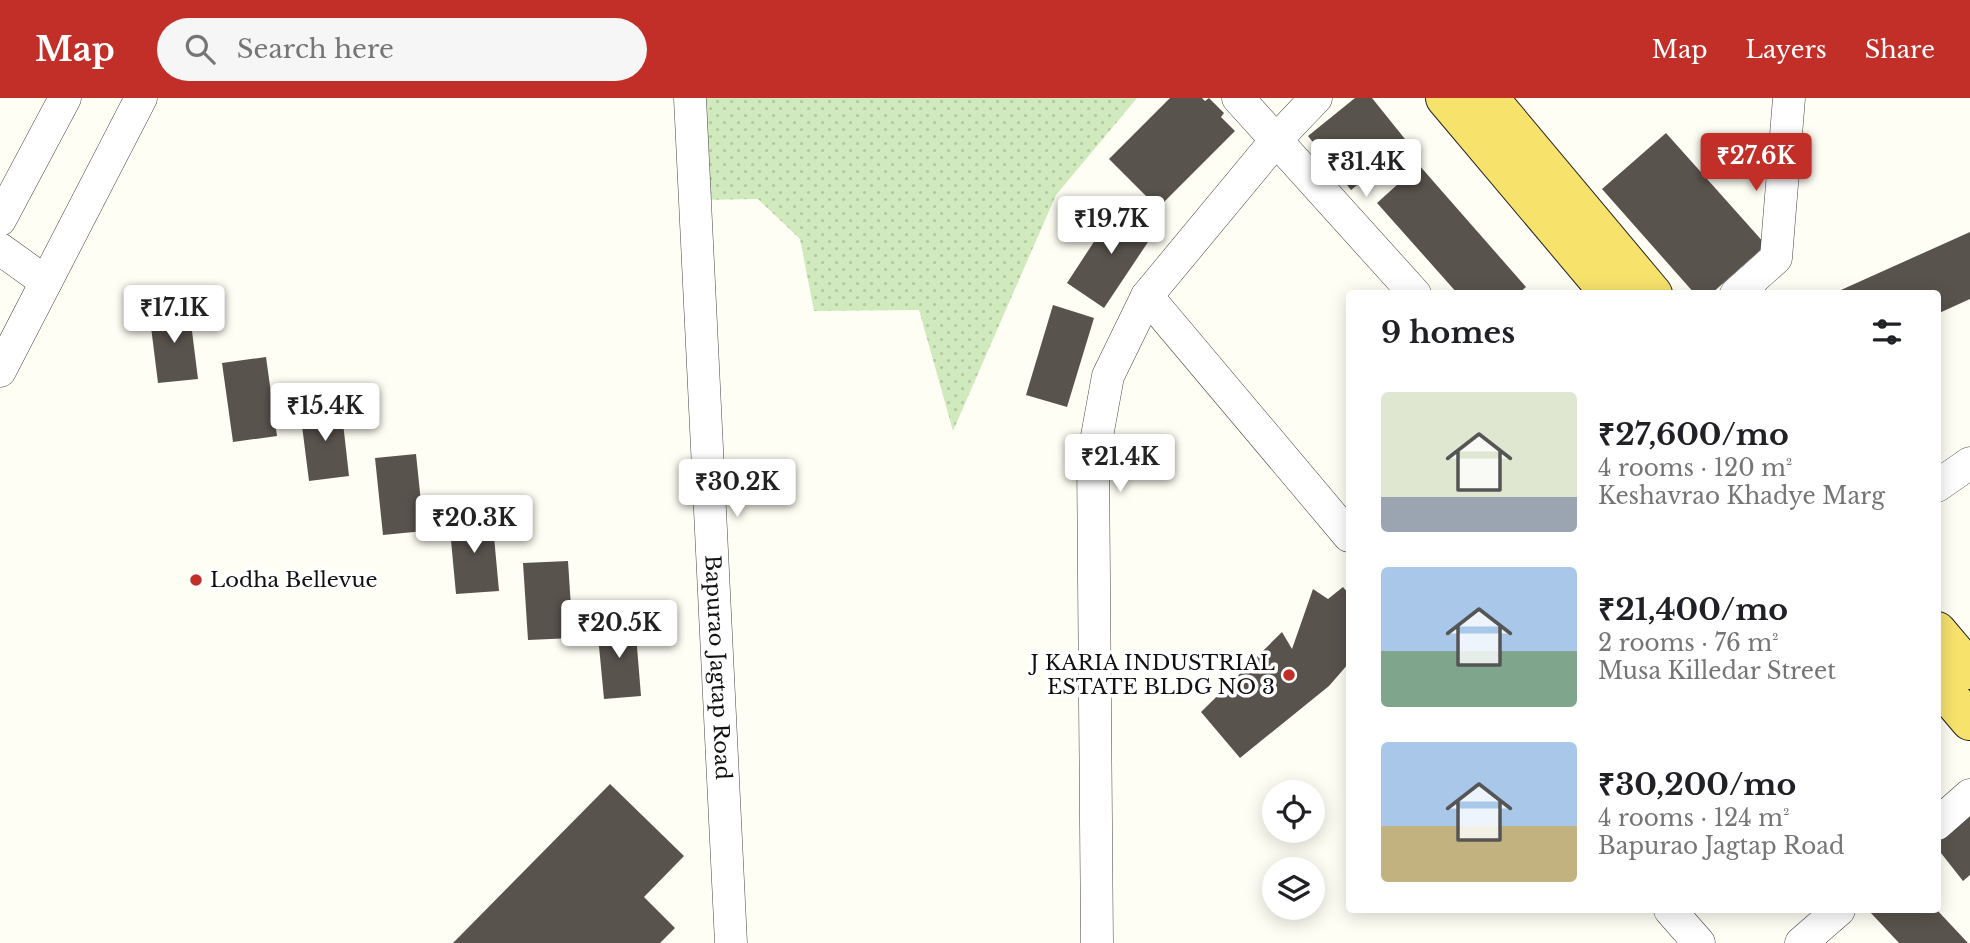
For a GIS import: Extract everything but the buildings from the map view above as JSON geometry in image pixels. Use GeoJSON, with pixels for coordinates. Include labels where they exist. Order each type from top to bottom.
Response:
{"type":"FeatureCollection","features":[{"type":"Feature","properties":{"kind":"main road"},"geometry":{"type":"LineString","coordinates":[[1445,98],[1607,290]]}},
{"type":"Feature","properties":{"kind":"main road"},"geometry":{"type":"LineString","coordinates":[[1489,98],[1650,290]]}},
{"type":"Feature","properties":{"kind":"main road"},"geometry":{"type":"LineString","coordinates":[[1941,636],[1970,670]]}},
{"type":"Feature","properties":{"kind":"main road"},"geometry":{"type":"LineString","coordinates":[[1941,687],[1970,720]]}},
{"type":"Feature","properties":{"kind":"street"},"geometry":{"type":"LineString","coordinates":[[0,220],[65,98]]}},
{"type":"Feature","properties":{"kind":"street"},"geometry":{"type":"LineString","coordinates":[[0,371],[141,98]]}},
{"type":"Feature","properties":{"kind":"street","name":"Bapurao Jagtap Road"},"geometry":{"type":"LineString","coordinates":[[690,98],[731,943]]}},
{"type":"Feature","properties":{"kind":"street"},"geometry":{"type":"LineString","coordinates":[[1238,98],[1411,290]]}},
{"type":"Feature","properties":{"kind":"street"},"geometry":{"type":"LineString","coordinates":[[1097,943],[1093,458],[1108,376],[1147,296],[1277,139],[1316,98]]}},
{"type":"Feature","properties":{"kind":"street"},"geometry":{"type":"LineString","coordinates":[[1740,290],[1776,258],[1789,98]]}},
{"type":"Feature","properties":{"kind":"street"},"geometry":{"type":"LineString","coordinates":[[0,249],[46,282]]}},
{"type":"Feature","properties":{"kind":"street"},"geometry":{"type":"LineString","coordinates":[[1147,296],[1346,532]]}},
{"type":"Feature","properties":{"kind":"street"},"geometry":{"type":"LineString","coordinates":[[1941,483],[1970,463]]}},
{"type":"Feature","properties":{"kind":"street"},"geometry":{"type":"LineString","coordinates":[[1941,820],[1970,795]]}},
{"type":"Feature","properties":{"kind":"street"},"geometry":{"type":"LineString","coordinates":[[1677,913],[1699,943]]}},
{"type":"Feature","properties":{"kind":"street"},"geometry":{"type":"LineString","coordinates":[[1801,943],[1836,913]]}},
{"type":"Feature","properties":{"kind":"green space"},"geometry":{"type":"Polygon","coordinates":[[[691,98],[1137,98],[1056,195],[953,431],[919,310],[814,311],[800,239],[758,199],[696,200],[691,98]]]}},
{"type":"Feature","properties":{"kind":"place","name":"Lodha Bellevue"},"geometry":{"type":"Point","coordinates":[196,580]}},
{"type":"Feature","properties":{"kind":"place","name":"J KARIA INDUSTRIAL ESTATE BLDG NO 3"},"geometry":{"type":"Point","coordinates":[1289,675]}}]}
